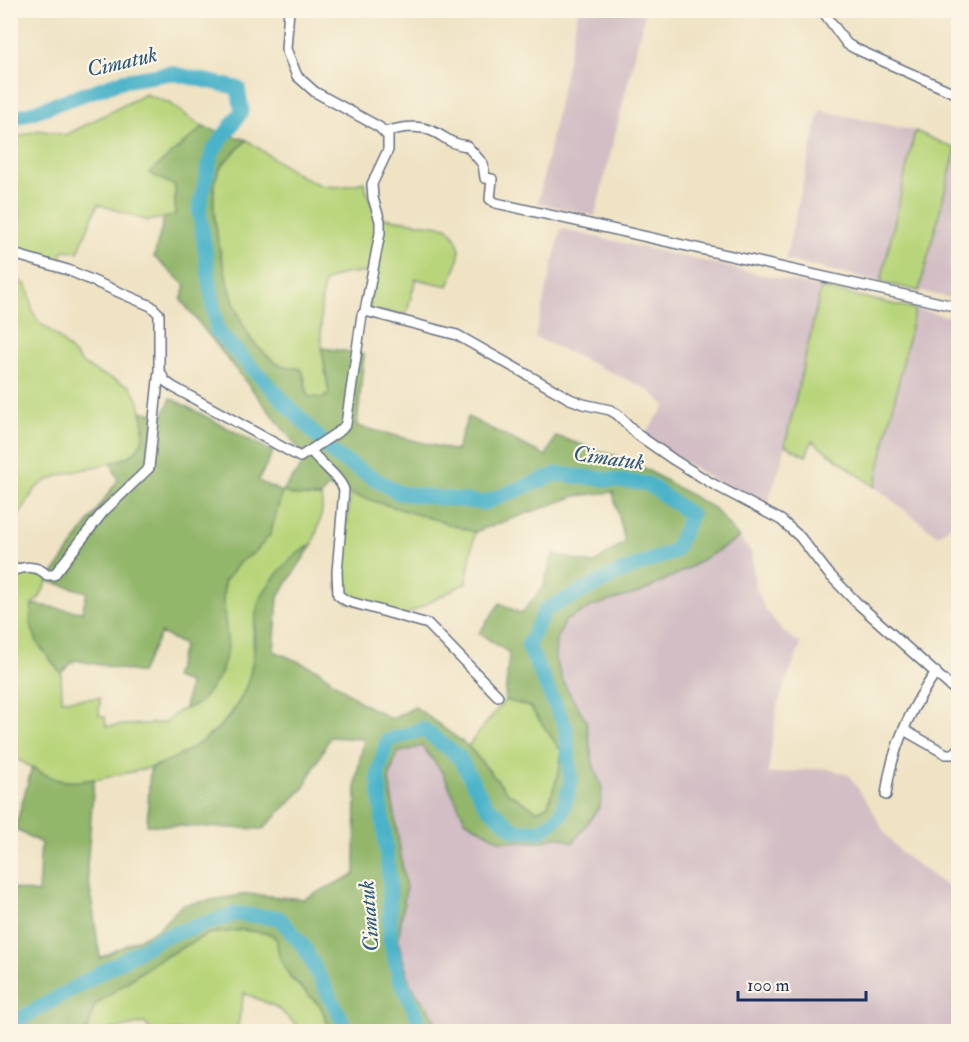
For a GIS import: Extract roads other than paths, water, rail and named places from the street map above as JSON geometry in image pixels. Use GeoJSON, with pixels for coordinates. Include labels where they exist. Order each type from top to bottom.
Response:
{"type":"FeatureCollection","features":[{"type":"Feature","properties":{"kind":"street"},"geometry":{"type":"LineString","coordinates":[[159,370],[165,381],[173,387],[295,456],[304,456],[346,424],[362,315],[365,311],[380,233],[372,184],[388,150],[388,136],[315,92],[297,76],[286,49],[289,10]]}},
{"type":"Feature","properties":{"kind":"street"},"geometry":{"type":"LineString","coordinates":[[822,10],[848,44],[856,49],[958,93]]}},
{"type":"Feature","properties":{"kind":"street"},"geometry":{"type":"LineString","coordinates":[[384,132],[400,127],[422,128],[432,131],[453,144],[467,146],[483,165],[483,177],[492,179],[490,199],[496,203],[958,308]]}},
{"type":"Feature","properties":{"kind":"street"},"geometry":{"type":"LineString","coordinates":[[10,253],[68,270],[156,309],[159,314],[159,370],[150,463],[145,473],[103,512],[54,575],[47,575],[42,570],[28,566],[10,571]]}},
{"type":"Feature","properties":{"kind":"street"},"geometry":{"type":"LineString","coordinates":[[365,311],[457,335],[570,399],[617,414],[638,435],[674,460],[711,483],[782,520],[800,537],[828,573],[856,602],[958,693]]}},
{"type":"Feature","properties":{"kind":"street"},"geometry":{"type":"LineString","coordinates":[[313,450],[342,483],[344,490],[337,572],[338,596],[346,602],[428,624],[498,696]]}},
{"type":"Feature","properties":{"kind":"street"},"geometry":{"type":"LineString","coordinates":[[886,795],[889,771],[904,730],[921,693],[936,672]]}},
{"type":"Feature","properties":{"kind":"street"},"geometry":{"type":"LineString","coordinates":[[904,730],[946,754],[953,754],[958,750]]}},
{"type":"Feature","properties":{"kind":"waterway","name":"Cimatuk"},"geometry":{"type":"LineString","coordinates":[[10,120],[122,81],[171,73],[238,88],[242,111],[212,152],[199,209],[217,331],[336,456],[399,493],[484,503],[557,474],[648,484],[691,515],[675,551],[621,572],[545,610],[528,646],[566,728],[571,783],[561,815],[541,831],[516,831],[485,804],[459,757],[423,729],[387,741],[378,775],[390,884],[390,940],[400,979],[417,1015],[421,1032]]}},
{"type":"Feature","properties":{"kind":"waterway","name":"Cimatuk"},"geometry":{"type":"LineString","coordinates":[[10,1025],[163,937],[236,914],[279,918],[304,947],[348,1032]]}}]}
